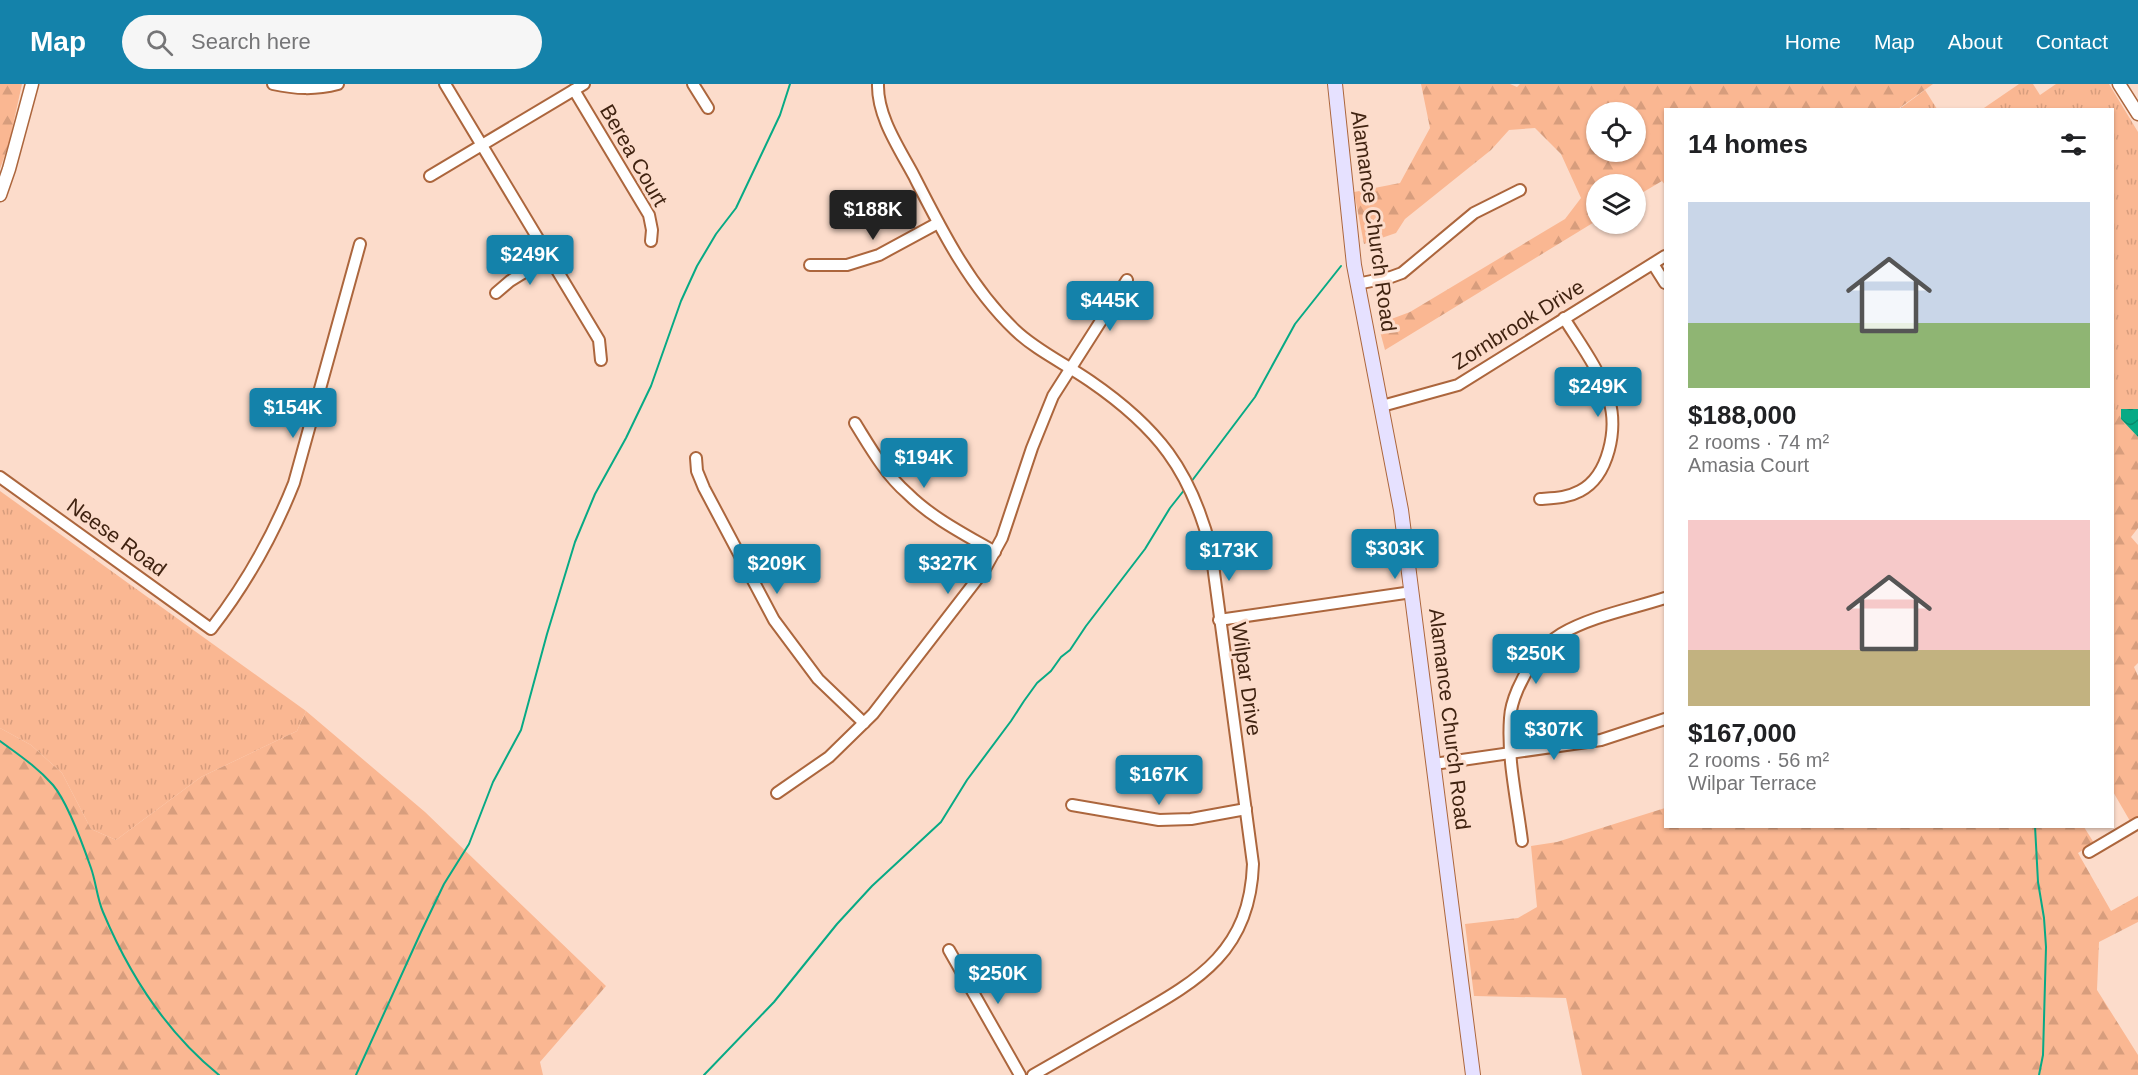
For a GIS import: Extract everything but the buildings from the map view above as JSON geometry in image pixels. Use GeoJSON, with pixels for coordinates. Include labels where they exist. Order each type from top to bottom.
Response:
{"type":"FeatureCollection","features":[{"type":"Feature","properties":{"kind":"main road","name":"Alamance Church Road"},"geometry":{"type":"LineString","coordinates":[[1335,84],[1347,215],[1357,284],[1401,510],[1473,1075]]}},
{"type":"Feature","properties":{"kind":"street"},"geometry":{"type":"LineString","coordinates":[[0,195],[16,147],[32,84]]}},
{"type":"Feature","properties":{"kind":"street"},"geometry":{"type":"LineString","coordinates":[[273,84],[298,89],[338,84]]}},
{"type":"Feature","properties":{"kind":"street"},"geometry":{"type":"LineString","coordinates":[[445,84],[599,340],[602,360]]}},
{"type":"Feature","properties":{"kind":"street"},"geometry":{"type":"LineString","coordinates":[[430,176],[584,84]]}},
{"type":"Feature","properties":{"kind":"street"},"geometry":{"type":"LineString","coordinates":[[693,84],[708,108]]}},
{"type":"Feature","properties":{"kind":"street","name":"Wilpar Drive"},"geometry":{"type":"LineString","coordinates":[[878,84],[878,94],[888,126],[938,223],[976,286],[995,310],[1018,333],[1138,417],[1161,442],[1180,471],[1196,501],[1207,533],[1252,864],[1251,892],[1240,925],[1218,958],[1203,974],[1180,991],[1033,1075]]}},
{"type":"Feature","properties":{"kind":"street"},"geometry":{"type":"LineString","coordinates":[[2119,84],[2138,114]]}},
{"type":"Feature","properties":{"kind":"street","name":"Berea Court"},"geometry":{"type":"LineString","coordinates":[[574,90],[649,215],[652,230],[651,241]]}},
{"type":"Feature","properties":{"kind":"street"},"geometry":{"type":"LineString","coordinates":[[1357,284],[1402,273],[1474,213],[1520,190]]}},
{"type":"Feature","properties":{"kind":"street"},"geometry":{"type":"LineString","coordinates":[[810,265],[847,265],[879,255],[938,223]]}},
{"type":"Feature","properties":{"kind":"street","name":"Neese Road"},"geometry":{"type":"LineString","coordinates":[[0,477],[211,629],[256,565],[291,492],[303,457],[360,244]]}},
{"type":"Feature","properties":{"kind":"street"},"geometry":{"type":"LineString","coordinates":[[496,293],[549,257]]}},
{"type":"Feature","properties":{"kind":"street","name":"Zornbrook Drive"},"geometry":{"type":"LineString","coordinates":[[1382,406],[1458,385],[1664,257]]}},
{"type":"Feature","properties":{"kind":"street"},"geometry":{"type":"LineString","coordinates":[[1653,264],[1664,281]]}},
{"type":"Feature","properties":{"kind":"street"},"geometry":{"type":"LineString","coordinates":[[777,793],[829,757],[864,723],[985,569],[1002,538],[1053,396],[1127,280]]}},
{"type":"Feature","properties":{"kind":"street"},"geometry":{"type":"LineString","coordinates":[[1540,499],[1565,498],[1583,490],[1596,478],[1606,459],[1611,438],[1612,417],[1609,399],[1592,363],[1564,318]]}},
{"type":"Feature","properties":{"kind":"street"},"geometry":{"type":"LineString","coordinates":[[855,423],[889,474],[906,493],[938,519],[995,552]]}},
{"type":"Feature","properties":{"kind":"street"},"geometry":{"type":"LineString","coordinates":[[696,458],[697,471],[704,488],[774,620],[818,679],[864,723]]}},
{"type":"Feature","properties":{"kind":"street"},"geometry":{"type":"LineString","coordinates":[[1219,620],[1412,592]]}},
{"type":"Feature","properties":{"kind":"street"},"geometry":{"type":"LineString","coordinates":[[1522,841],[1510,753],[1510,716],[1517,692],[1527,671],[1550,642],[1562,634],[1664,598]]}},
{"type":"Feature","properties":{"kind":"street"},"geometry":{"type":"LineString","coordinates":[[1434,764],[1601,740],[1664,719]]}},
{"type":"Feature","properties":{"kind":"street"},"geometry":{"type":"LineString","coordinates":[[1072,805],[1159,820],[1191,819],[1245,809]]}},
{"type":"Feature","properties":{"kind":"street"},"geometry":{"type":"LineString","coordinates":[[2089,852],[2138,823]]}},
{"type":"Feature","properties":{"kind":"street"},"geometry":{"type":"LineString","coordinates":[[950,950],[1020,1075]]}},
{"type":"Feature","properties":{"kind":"green space"},"geometry":{"type":"Polygon","coordinates":[[[0,84],[22,84],[9,143],[0,169],[0,84]]]}},
{"type":"Feature","properties":{"kind":"green space"},"geometry":{"type":"Polygon","coordinates":[[[1421,84],[1510,84],[1517,87],[1520,84],[1933,84],[1899,108],[1664,108],[1664,184],[1662,181],[1646,190],[1646,174],[1586,174],[1586,227],[1385,350],[1378,324],[1410,312],[1565,219],[1581,198],[1561,154],[1535,128],[1509,130],[1491,150],[1405,219],[1396,233],[1364,244],[1354,192],[1400,183],[1430,128],[1421,84]]]}},
{"type":"Feature","properties":{"kind":"green space"},"geometry":{"type":"Polygon","coordinates":[[[2019,84],[2033,84],[2040,95],[2056,84],[2109,84],[2138,132],[2138,409],[2114,411],[2114,108],[1984,108],[2019,84]]]}},
{"type":"Feature","properties":{"kind":"green space"},"geometry":{"type":"Polygon","coordinates":[[[1925,90],[1936,108],[1901,108],[1925,90]]]}},
{"type":"Feature","properties":{"kind":"green space"},"geometry":{"type":"Polygon","coordinates":[[[2121,409],[2121,419],[2138,437],[2138,528],[2131,537],[2138,545],[2138,663],[2134,667],[2138,676],[2138,817],[2130,821],[2114,793],[2114,411],[2121,409]]]}},
{"type":"Feature","properties":{"kind":"green space"},"geometry":{"type":"Polygon","coordinates":[[[0,491],[306,711],[297,731],[201,777],[116,840],[91,829],[62,773],[31,745],[0,728],[0,491]]]}},
{"type":"Feature","properties":{"kind":"green space"},"geometry":{"type":"Polygon","coordinates":[[[306,711],[425,812],[606,986],[540,1062],[543,1075],[0,1075],[0,728],[31,745],[62,773],[91,829],[116,840],[201,777],[297,731],[306,711]]]}},
{"type":"Feature","properties":{"kind":"green space"},"geometry":{"type":"Polygon","coordinates":[[[1664,808],[1664,828],[2085,828],[2094,843],[2078,853],[2111,911],[2138,896],[2138,922],[2099,942],[2097,990],[2138,1055],[2138,1075],[1582,1075],[1566,998],[1474,996],[1465,924],[1518,918],[1537,907],[1531,846],[1557,842],[1664,808]]]}},
{"type":"Feature","properties":{"kind":"water"},"geometry":{"type":"Polygon","coordinates":[[[2121,409],[2138,409],[2138,437],[2121,419],[2121,409]]]}},
{"type":"Feature","properties":{"kind":"waterway"},"geometry":{"type":"LineString","coordinates":[[356,1075],[421,932],[444,884],[469,844],[493,782],[521,730],[575,542],[595,494],[651,386],[681,301],[697,266],[716,234],[736,208],[780,115],[790,84]]}},
{"type":"Feature","properties":{"kind":"waterway"},"geometry":{"type":"LineString","coordinates":[[1191,482],[1255,397],[1295,324],[1341,266]]}},
{"type":"Feature","properties":{"kind":"waterway"},"geometry":{"type":"LineString","coordinates":[[704,1075],[774,1002],[837,924],[872,886],[941,822],[967,780],[1037,683],[1070,650],[1145,549],[1170,508],[1185,489]]}},
{"type":"Feature","properties":{"kind":"waterway"},"geometry":{"type":"LineString","coordinates":[[0,741],[41,772],[59,793],[84,848],[103,912],[137,980],[183,1041],[219,1075]]}},
{"type":"Feature","properties":{"kind":"waterway"},"geometry":{"type":"LineString","coordinates":[[2035,828],[2038,882],[2046,947],[2043,1055],[2039,1075]]}}]}
